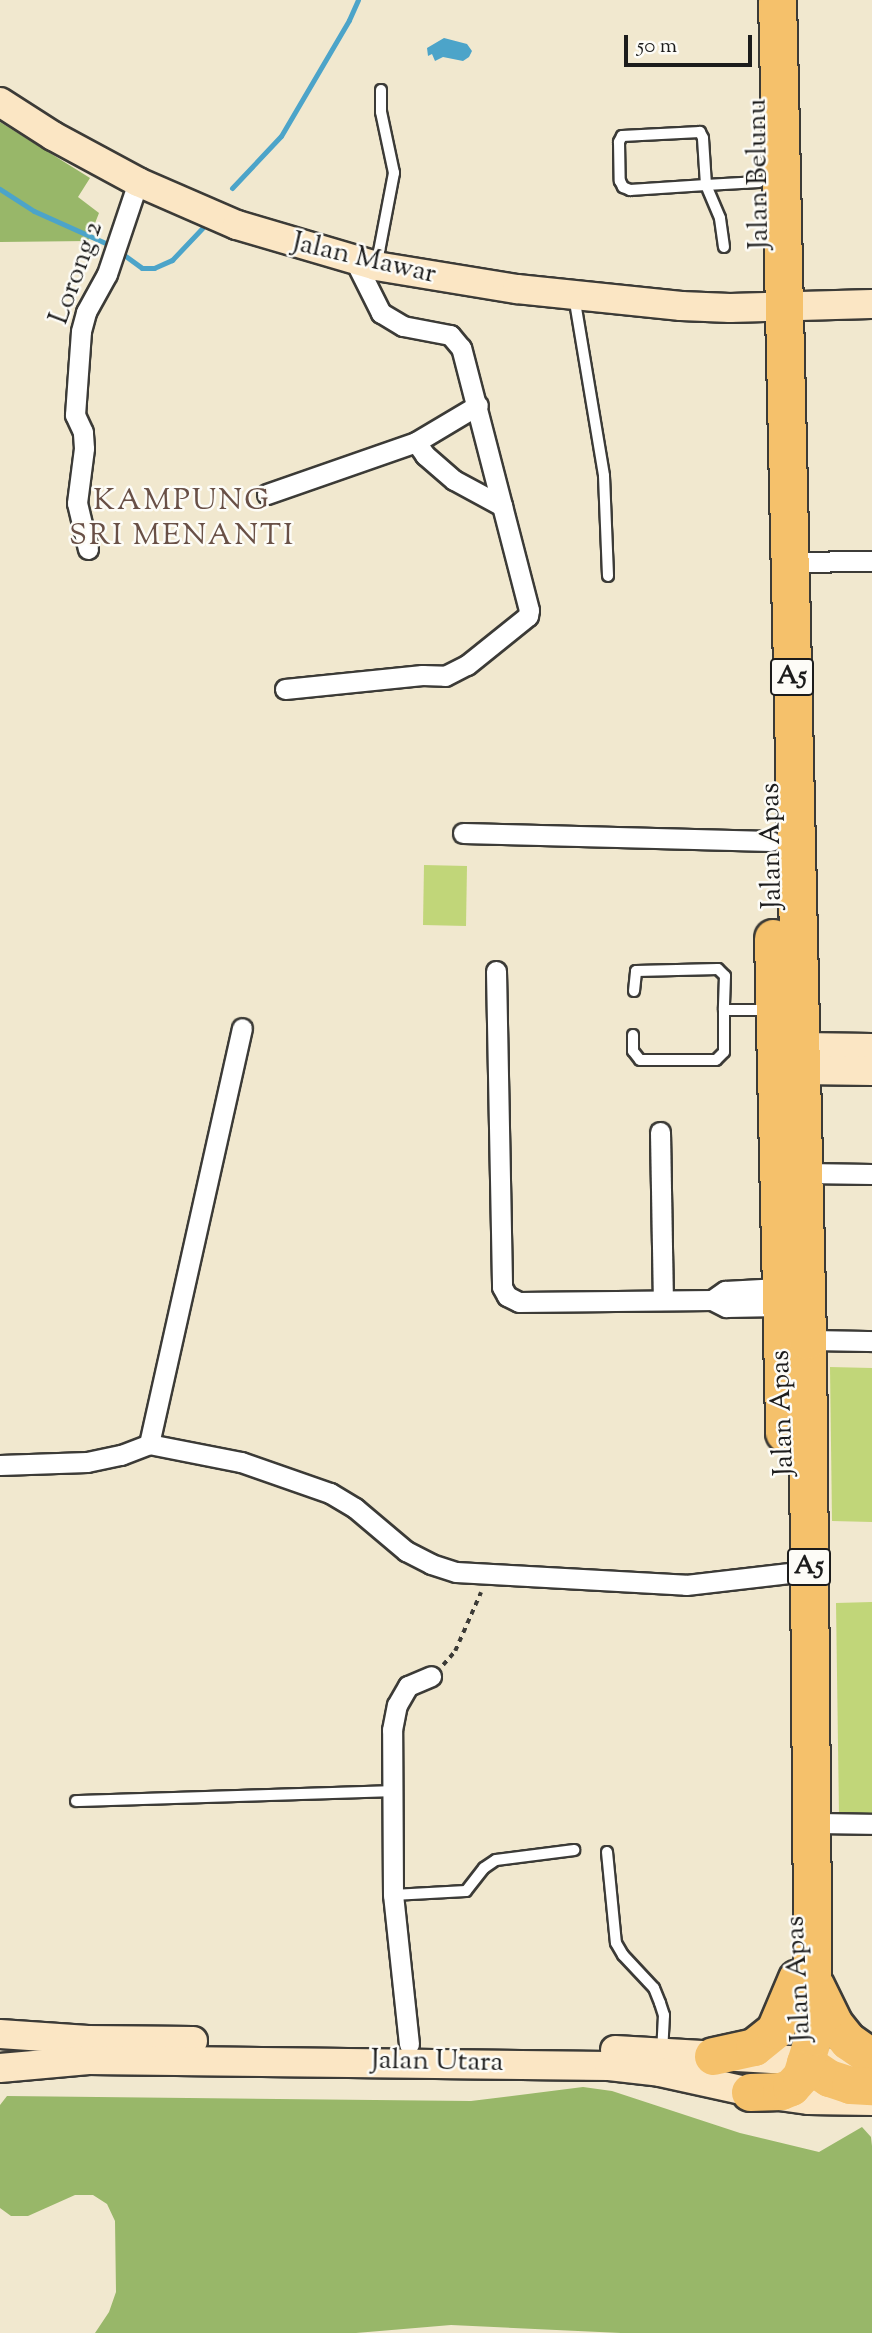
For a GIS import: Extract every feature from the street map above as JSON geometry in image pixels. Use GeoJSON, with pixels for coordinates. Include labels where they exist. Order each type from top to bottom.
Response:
{"type":"FeatureCollection","features":[{"type":"Feature","properties":{"kind":"highway","name":"Jalan Belunu"},"geometry":{"type":"LineString","coordinates":[[757,0],[759,181],[771,306]]}},
{"type":"Feature","properties":{"kind":"highway","name":"Jalan Belunu"},"geometry":{"type":"LineString","coordinates":[[771,306],[778,0]]}},
{"type":"Feature","properties":{"kind":"highway","name":"Jalan Apas"},"geometry":{"type":"LineString","coordinates":[[771,306],[789,562],[793,1067],[779,1297],[804,1978]]}},
{"type":"Feature","properties":{"kind":"highway","name":"Jalan Apas"},"geometry":{"type":"LineString","coordinates":[[771,306],[771,841],[775,1010],[793,1067],[804,1173],[811,1824],[804,1978],[796,2037],[805,2062]]}},
{"type":"Feature","properties":{"kind":"highway"},"geometry":{"type":"LineString","coordinates":[[713,2056],[754,2047],[775,2030],[804,1978],[848,2041],[872,2058]]}},
{"type":"Feature","properties":{"kind":"highway"},"geometry":{"type":"LineString","coordinates":[[750,2092],[781,2091],[792,2087],[801,2076],[805,2062],[830,2078],[850,2085],[869,2101]]}},
{"type":"Feature","properties":{"kind":"main road","name":"Jalan Mawar"},"geometry":{"type":"LineString","coordinates":[[0,102],[53,136],[138,182],[237,225],[365,263],[439,278],[681,306],[872,304]]}},
{"type":"Feature","properties":{"kind":"main road"},"geometry":{"type":"LineString","coordinates":[[793,1067],[872,1048]]}},
{"type":"Feature","properties":{"kind":"main road"},"geometry":{"type":"LineString","coordinates":[[793,1067],[872,1071]]}},
{"type":"Feature","properties":{"kind":"main road","name":"Jalan Utara"},"geometry":{"type":"LineString","coordinates":[[0,2034],[88,2040],[408,2044],[662,2052],[872,2065]]}},
{"type":"Feature","properties":{"kind":"main road","name":"Jalan Utara"},"geometry":{"type":"LineString","coordinates":[[0,2068],[89,2060],[596,2066],[660,2072],[750,2092],[809,2100],[869,2101]]}},
{"type":"Feature","properties":{"kind":"street","name":"Lorong 2"},"geometry":{"type":"LineString","coordinates":[[88,549],[77,503],[84,447],[83,432],[75,415],[76,376],[86,312],[107,274],[138,182]]}},
{"type":"Feature","properties":{"kind":"street"},"geometry":{"type":"LineString","coordinates":[[285,689],[422,675],[445,677],[467,664],[528,617],[529,604],[461,348],[444,333],[403,326],[381,313],[365,263]]}},
{"type":"Feature","properties":{"kind":"street"},"geometry":{"type":"LineString","coordinates":[[267,494],[416,442],[478,405]]}},
{"type":"Feature","properties":{"kind":"street"},"geometry":{"type":"LineString","coordinates":[[416,442],[425,455],[454,480],[502,506]]}},
{"type":"Feature","properties":{"kind":"street"},"geometry":{"type":"LineString","coordinates":[[789,562],[872,561]]}},
{"type":"Feature","properties":{"kind":"street"},"geometry":{"type":"LineString","coordinates":[[463,833],[771,841]]}},
{"type":"Feature","properties":{"kind":"street"},"geometry":{"type":"LineString","coordinates":[[496,971],[502,1287],[507,1296],[519,1302],[712,1300],[726,1307],[779,1297]]}},
{"type":"Feature","properties":{"kind":"street"},"geometry":{"type":"LineString","coordinates":[[149,1444],[242,1028]]}},
{"type":"Feature","properties":{"kind":"street"},"geometry":{"type":"LineString","coordinates":[[660,1132],[663,1300]]}},
{"type":"Feature","properties":{"kind":"street"},"geometry":{"type":"LineString","coordinates":[[804,1173],[872,1174]]}},
{"type":"Feature","properties":{"kind":"street"},"geometry":{"type":"LineString","coordinates":[[807,1340],[872,1341]]}},
{"type":"Feature","properties":{"kind":"street"},"geometry":{"type":"LineString","coordinates":[[0,1465],[87,1462],[149,1444],[241,1462],[314,1486],[355,1508],[406,1551],[431,1564],[456,1572],[686,1585],[789,1573]]}},
{"type":"Feature","properties":{"kind":"street"},"geometry":{"type":"LineString","coordinates":[[408,2044],[393,1895],[392,1730],[397,1705],[408,1686],[431,1676]]}},
{"type":"Feature","properties":{"kind":"street"},"geometry":{"type":"LineString","coordinates":[[811,1824],[872,1824]]}},
{"type":"Feature","properties":{"kind":"lane"},"geometry":{"type":"LineString","coordinates":[[365,263],[394,173],[381,112],[381,90]]}},
{"type":"Feature","properties":{"kind":"lane"},"geometry":{"type":"LineString","coordinates":[[724,247],[720,218],[706,186],[704,138],[700,132],[622,136],[619,142],[623,187],[630,190],[706,186],[759,181]]}},
{"type":"Feature","properties":{"kind":"lane"},"geometry":{"type":"LineString","coordinates":[[573,295],[604,476],[608,576]]}},
{"type":"Feature","properties":{"kind":"lane"},"geometry":{"type":"LineString","coordinates":[[632,1035],[633,1051],[640,1059],[716,1060],[724,1052],[725,976],[718,969],[636,971],[634,991]]}},
{"type":"Feature","properties":{"kind":"lane"},"geometry":{"type":"LineString","coordinates":[[724,1010],[775,1010]]}},
{"type":"Feature","properties":{"kind":"lane"},"geometry":{"type":"LineString","coordinates":[[76,1801],[391,1791]]}},
{"type":"Feature","properties":{"kind":"lane"},"geometry":{"type":"LineString","coordinates":[[393,1895],[466,1891],[484,1868],[496,1860],[574,1850]]}},
{"type":"Feature","properties":{"kind":"lane"},"geometry":{"type":"LineString","coordinates":[[607,1852],[617,1943],[622,1955],[654,1988],[664,2015],[662,2052]]}},
{"type":"Feature","properties":{"kind":"path"},"geometry":{"type":"LineString","coordinates":[[431,1676],[455,1651],[486,1575]]}},
{"type":"Feature","properties":{"kind":"green space"},"geometry":{"type":"Polygon","coordinates":[[[0,122],[90,178],[78,197],[99,213],[88,241],[0,242],[0,122]]]}},
{"type":"Feature","properties":{"kind":"green space"},"geometry":{"type":"Polygon","coordinates":[[[424,865],[467,866],[466,926],[423,925],[424,865]]]}},
{"type":"Feature","properties":{"kind":"green space"},"geometry":{"type":"Polygon","coordinates":[[[830,1367],[872,1368],[872,1522],[832,1521],[830,1367]]]}},
{"type":"Feature","properties":{"kind":"green space"},"geometry":{"type":"Polygon","coordinates":[[[872,1602],[872,1815],[839,1815],[836,1603],[872,1602]]]}},
{"type":"Feature","properties":{"kind":"green space"},"geometry":{"type":"Polygon","coordinates":[[[583,2087],[612,2091],[740,2133],[819,2152],[862,2127],[871,2137],[872,2146],[872,2333],[621,2333],[451,2325],[356,2333],[95,2333],[109,2312],[116,2292],[115,2221],[107,2204],[93,2195],[75,2195],[28,2216],[11,2216],[0,2208],[0,2105],[7,2096],[471,2101],[583,2087]]]}},
{"type":"Feature","properties":{"kind":"water"},"geometry":{"type":"Polygon","coordinates":[[[444,38],[467,44],[472,51],[469,57],[463,61],[443,57],[435,61],[432,54],[428,56],[427,48],[444,38]]]}},
{"type":"Feature","properties":{"kind":"waterway"},"geometry":{"type":"LineString","coordinates":[[232,188],[281,136],[358,0]]}},
{"type":"Feature","properties":{"kind":"waterway"},"geometry":{"type":"LineString","coordinates":[[0,189],[34,211],[112,246]]}},
{"type":"Feature","properties":{"kind":"waterway"},"geometry":{"type":"LineString","coordinates":[[120,252],[142,268],[154,268],[172,260],[208,222]]}},
{"type":"Feature","properties":{"kind":"district","name":"KAMPUNG SRI MENANTI"},"geometry":{"type":"Point","coordinates":[182,519]}}]}
